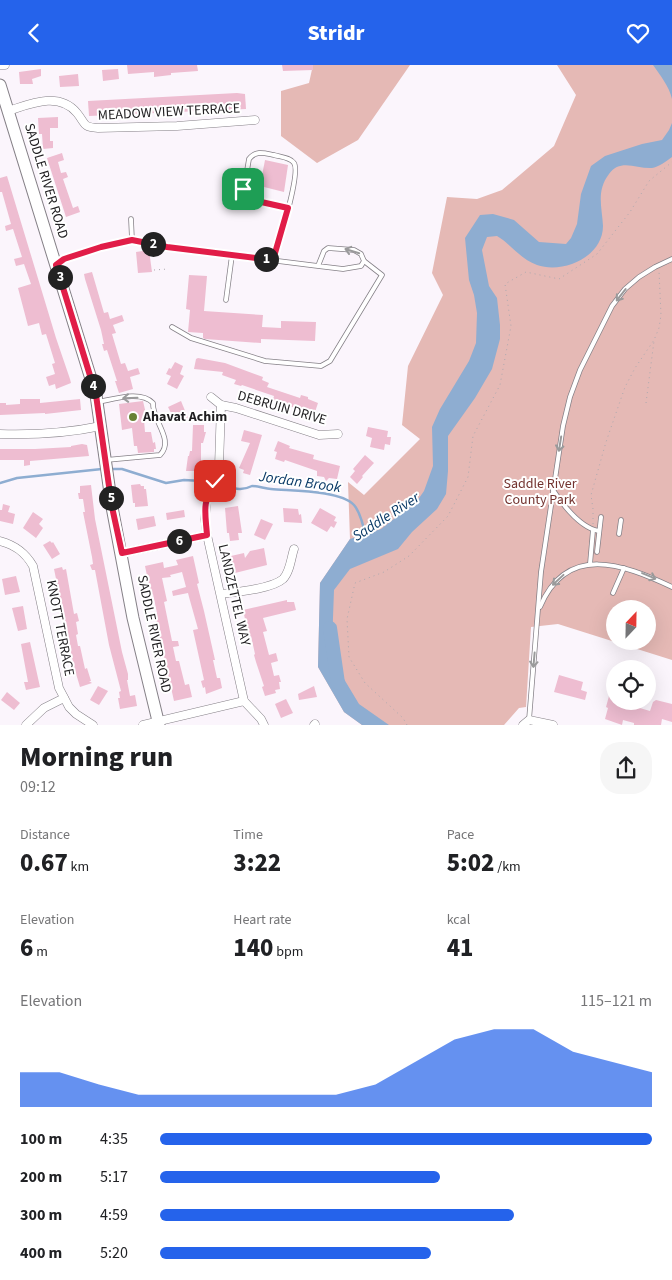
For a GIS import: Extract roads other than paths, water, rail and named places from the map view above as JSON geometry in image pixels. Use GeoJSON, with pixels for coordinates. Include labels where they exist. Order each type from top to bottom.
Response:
{"type":"FeatureCollection","features":[{"type":"Feature","properties":{"kind":"main road","name":"SADDLE RIVER ROAD"},"geometry":{"type":"LineString","coordinates":[[0,85],[98,402],[112,507],[133,618],[159,723]]}},
{"type":"Feature","properties":{"kind":"street"},"geometry":{"type":"LineString","coordinates":[[0,65],[6,65]]}},
{"type":"Feature","properties":{"kind":"street","name":"MEADOW VIEW TERRACE"},"geometry":{"type":"LineString","coordinates":[[8,111],[39,101],[60,102],[68,105],[77,113],[84,125],[98,128],[177,126],[254,120]]}},
{"type":"Feature","properties":{"kind":"street"},"geometry":{"type":"LineString","coordinates":[[211,397],[221,405]]}},
{"type":"Feature","properties":{"kind":"street","name":"DEBRUIN DRIVE"},"geometry":{"type":"LineString","coordinates":[[221,405],[236,408],[319,435],[338,434]]}},
{"type":"Feature","properties":{"kind":"street","name":"LANDZETTEL WAY"},"geometry":{"type":"LineString","coordinates":[[221,405],[219,466],[215,481],[206,496],[207,535],[244,701]]}},
{"type":"Feature","properties":{"kind":"street"},"geometry":{"type":"LineString","coordinates":[[0,433],[43,434],[102,426]]}},
{"type":"Feature","properties":{"kind":"street"},"geometry":{"type":"LineString","coordinates":[[122,553],[207,535]]}},
{"type":"Feature","properties":{"kind":"street","name":"KNOTT TERRACE"},"geometry":{"type":"LineString","coordinates":[[0,541],[17,547],[33,565],[59,687],[64,698],[76,714],[93,725]]}},
{"type":"Feature","properties":{"kind":"street"},"geometry":{"type":"LineString","coordinates":[[221,594],[265,587],[282,579],[287,571],[294,549]]}},
{"type":"Feature","properties":{"kind":"street"},"geometry":{"type":"LineString","coordinates":[[26,725],[44,708],[64,698]]}},
{"type":"Feature","properties":{"kind":"street"},"geometry":{"type":"LineString","coordinates":[[143,725],[159,723],[244,701],[261,719],[264,725]]}},
{"type":"Feature","properties":{"kind":"street"},"geometry":{"type":"LineString","coordinates":[[526,723],[553,725]]}},
{"type":"Feature","properties":{"kind":"lane"},"geometry":{"type":"LineString","coordinates":[[273,260],[288,208],[296,164],[290,159],[264,153],[253,155],[249,159],[243,194],[248,199],[288,208]]}},
{"type":"Feature","properties":{"kind":"lane"},"geometry":{"type":"LineString","coordinates":[[131,219],[132,240]]}},
{"type":"Feature","properties":{"kind":"lane"},"geometry":{"type":"LineString","coordinates":[[56,265],[64,259],[101,247],[132,240],[170,249],[318,266],[354,268],[361,266],[364,261]]}},
{"type":"Feature","properties":{"kind":"lane"},"geometry":{"type":"LineString","coordinates":[[172,327],[192,338],[266,361],[321,366],[330,361],[382,275],[364,261],[361,254],[354,250],[328,248],[324,251],[318,266]]}},
{"type":"Feature","properties":{"kind":"lane"},"geometry":{"type":"LineString","coordinates":[[226,300],[232,255]]}},
{"type":"Feature","properties":{"kind":"lane"},"geometry":{"type":"LineString","coordinates":[[526,723],[541,572],[562,426],[570,397],[587,355],[612,307],[625,289],[638,277],[672,259]]}},
{"type":"Feature","properties":{"kind":"lane"},"geometry":{"type":"LineString","coordinates":[[98,402],[141,397],[151,401],[154,403],[153,409],[157,421],[166,439],[166,446],[160,455],[107,466]]}},
{"type":"Feature","properties":{"kind":"lane"},"geometry":{"type":"LineString","coordinates":[[553,490],[566,508],[593,530],[599,531]]}},
{"type":"Feature","properties":{"kind":"lane"},"geometry":{"type":"LineString","coordinates":[[597,552],[601,517]]}},
{"type":"Feature","properties":{"kind":"lane"},"geometry":{"type":"LineString","coordinates":[[619,534],[621,520]]}},
{"type":"Feature","properties":{"kind":"lane"},"geometry":{"type":"LineString","coordinates":[[590,564],[593,530]]}},
{"type":"Feature","properties":{"kind":"lane"},"geometry":{"type":"LineString","coordinates":[[538,611],[546,593],[557,578],[590,564],[624,568],[672,587]]}},
{"type":"Feature","properties":{"kind":"lane"},"geometry":{"type":"LineString","coordinates":[[613,593],[624,568]]}},
{"type":"Feature","properties":{"kind":"water"},"geometry":{"type":"Polygon","coordinates":[[[653,65],[672,65],[672,99],[667,85],[653,65]]]}},
{"type":"Feature","properties":{"kind":"water"},"geometry":{"type":"Polygon","coordinates":[[[672,123],[672,157],[652,168],[623,165],[613,169],[609,174],[601,193],[603,226],[601,237],[589,254],[580,260],[558,267],[537,265],[526,259],[497,236],[487,237],[482,250],[489,286],[497,298],[500,339],[492,369],[475,398],[448,436],[446,494],[437,509],[412,532],[398,549],[350,569],[334,590],[332,645],[329,654],[359,704],[389,725],[362,725],[344,712],[318,667],[320,583],[350,539],[381,529],[417,501],[424,491],[433,466],[432,427],[440,409],[469,361],[476,343],[477,313],[469,280],[465,238],[480,215],[493,214],[514,220],[539,242],[566,244],[577,224],[581,194],[591,166],[605,156],[642,144],[662,140],[672,123]]]}},
{"type":"Feature","properties":{"kind":"waterway","name":"Jordan Brook"},"geometry":{"type":"LineString","coordinates":[[0,483],[17,478],[102,469]]}},
{"type":"Feature","properties":{"kind":"waterway","name":"Jordan Brook"},"geometry":{"type":"LineString","coordinates":[[110,469],[122,469],[166,483],[184,480],[202,481]]}},
{"type":"Feature","properties":{"kind":"waterway","name":"Jordan Brook"},"geometry":{"type":"LineString","coordinates":[[226,486],[239,489],[255,486],[338,496],[354,505],[359,512],[366,538]]}},
{"type":"Feature","properties":{"kind":"waterway","name":"Saddle River"},"geometry":{"type":"LineString","coordinates":[[330,628],[338,683]]}},
{"type":"Feature","properties":{"kind":"place","name":"Ahavat Achim"},"geometry":{"type":"Point","coordinates":[133,417]}},
{"type":"Feature","properties":{"kind":"park label","name":"Saddle River County Park"},"geometry":{"type":"Point","coordinates":[540,492]}}]}
